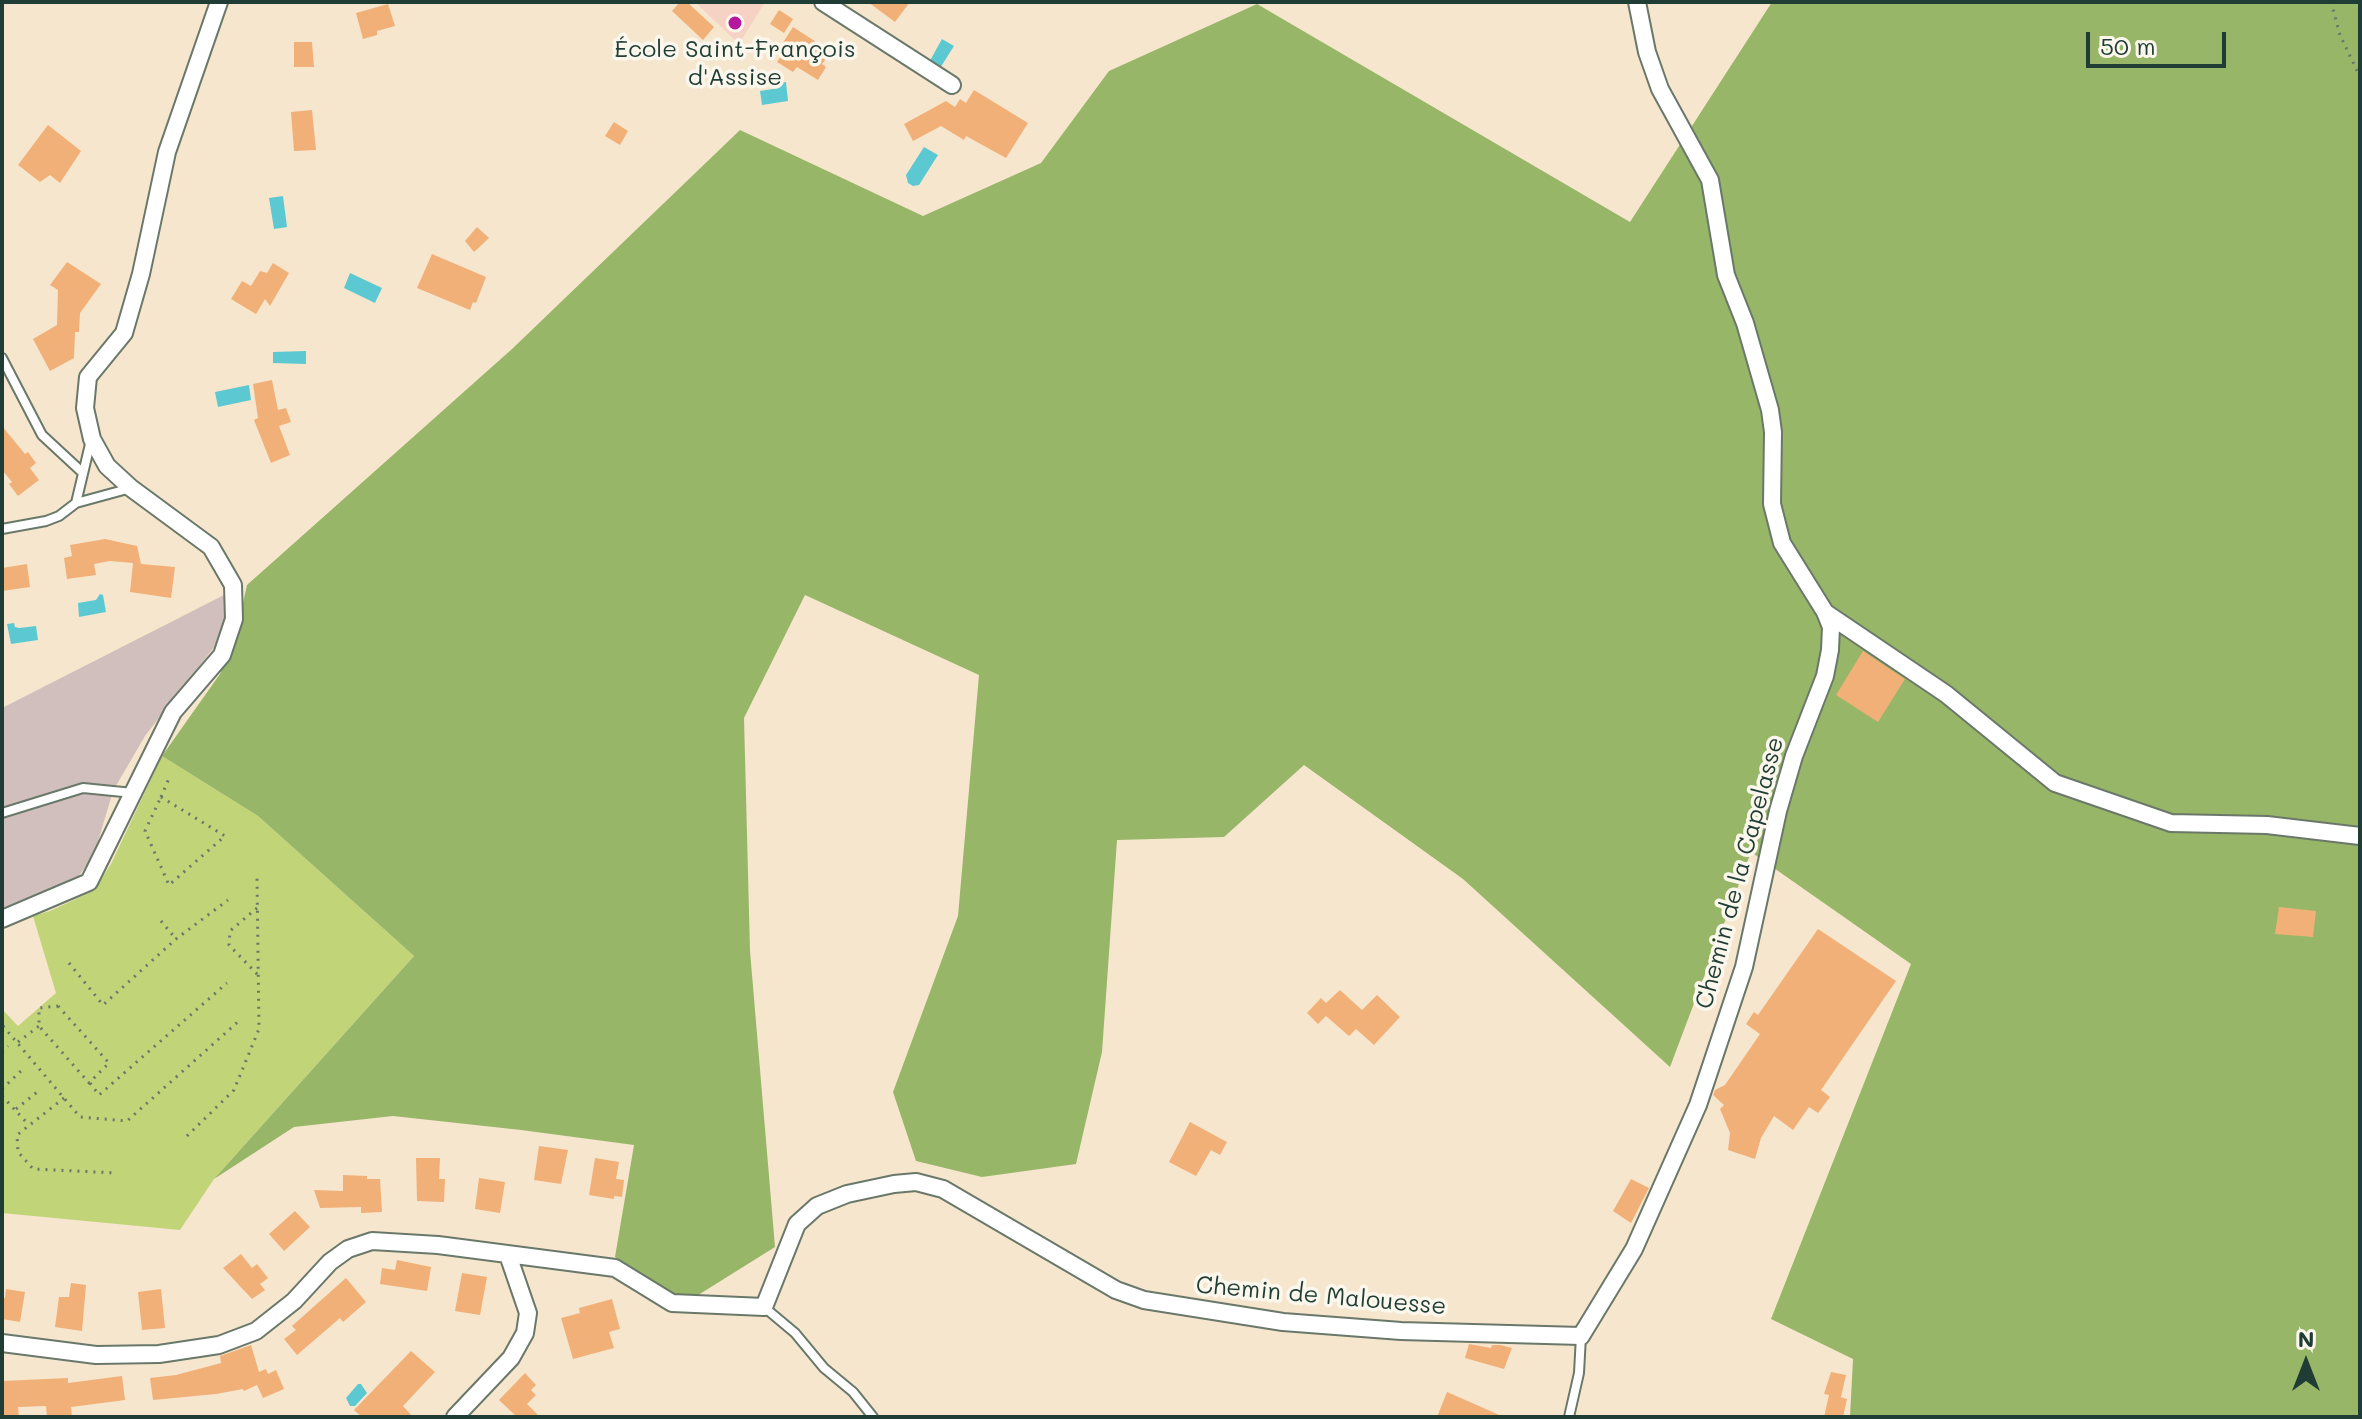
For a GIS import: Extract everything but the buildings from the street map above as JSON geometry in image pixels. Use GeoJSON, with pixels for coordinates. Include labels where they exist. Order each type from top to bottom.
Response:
{"type":"FeatureCollection","features":[{"type":"Feature","properties":{"kind":"street"},"geometry":{"type":"LineString","coordinates":[[2,919],[89,882],[173,712],[222,655],[234,619],[233,585],[211,547],[131,488],[107,466],[92,439],[85,408],[88,377],[124,333],[141,274],[167,152],[219,2]]}},
{"type":"Feature","properties":{"kind":"street"},"geometry":{"type":"LineString","coordinates":[[823,2],[952,85]]}},
{"type":"Feature","properties":{"kind":"street","name":"Chemin de la Capelasse"},"geometry":{"type":"LineString","coordinates":[[1581,1336],[1634,1249],[1698,1105],[1744,967],[1778,811],[1794,756],[1825,676],[1831,627],[1782,543],[1772,504],[1773,432],[1770,410],[1745,323],[1726,275],[1719,248],[1710,180],[1660,89],[1647,52],[1637,2]]}},
{"type":"Feature","properties":{"kind":"street"},"geometry":{"type":"LineString","coordinates":[[1825,612],[1946,694],[2055,783],[2171,823],[2267,825],[2360,836]]}},
{"type":"Feature","properties":{"kind":"street","name":"Chemin de Malouesse"},"geometry":{"type":"LineString","coordinates":[[764,1307],[797,1224],[817,1206],[847,1194],[916,1182],[943,1189],[1116,1290],[1144,1300],[1283,1322],[1401,1331],[1581,1336]]}},
{"type":"Feature","properties":{"kind":"street"},"geometry":{"type":"LineString","coordinates":[[2,1343],[96,1355],[159,1354],[219,1345],[256,1331],[294,1301],[330,1262],[348,1249],[372,1241],[395,1241],[615,1268],[672,1303],[764,1307]]}},
{"type":"Feature","properties":{"kind":"street"},"geometry":{"type":"LineString","coordinates":[[455,1417],[511,1358],[525,1333],[528,1313],[508,1255]]}},
{"type":"Feature","properties":{"kind":"lane"},"geometry":{"type":"LineString","coordinates":[[2,358],[42,435],[83,473]]}},
{"type":"Feature","properties":{"kind":"lane"},"geometry":{"type":"LineString","coordinates":[[76,503],[92,439]]}},
{"type":"Feature","properties":{"kind":"lane"},"geometry":{"type":"LineString","coordinates":[[2,529],[46,521],[59,516],[76,503],[131,488]]}},
{"type":"Feature","properties":{"kind":"lane"},"geometry":{"type":"LineString","coordinates":[[2,813],[83,788],[133,793]]}},
{"type":"Feature","properties":{"kind":"lane"},"geometry":{"type":"LineString","coordinates":[[764,1307],[795,1333],[824,1368],[853,1392],[873,1417]]}},
{"type":"Feature","properties":{"kind":"lane"},"geometry":{"type":"LineString","coordinates":[[1569,1417],[1579,1373],[1581,1336]]}},
{"type":"Feature","properties":{"kind":"path"},"geometry":{"type":"LineString","coordinates":[[2331,2],[2340,35],[2360,77]]}},
{"type":"Feature","properties":{"kind":"path"},"geometry":{"type":"LineString","coordinates":[[161,797],[225,836],[169,885],[145,831],[170,776]]}},
{"type":"Feature","properties":{"kind":"path"},"geometry":{"type":"LineString","coordinates":[[187,1136],[234,1090],[259,1029],[257,877]]}},
{"type":"Feature","properties":{"kind":"path"},"geometry":{"type":"LineString","coordinates":[[69,963],[103,1005],[176,939],[228,900]]}},
{"type":"Feature","properties":{"kind":"path"},"geometry":{"type":"LineString","coordinates":[[257,908],[230,931],[229,945],[259,976]]}},
{"type":"Feature","properties":{"kind":"path"},"geometry":{"type":"LineString","coordinates":[[161,921],[176,939]]}},
{"type":"Feature","properties":{"kind":"path"},"geometry":{"type":"LineString","coordinates":[[89,1083],[109,1063],[58,1006],[39,1008],[39,1026],[99,1095],[227,983]]}},
{"type":"Feature","properties":{"kind":"path"},"geometry":{"type":"LineString","coordinates":[[3,1026],[80,1117],[127,1121],[240,1020]]}},
{"type":"Feature","properties":{"kind":"path"},"geometry":{"type":"LineString","coordinates":[[18,1042],[39,1026]]}},
{"type":"Feature","properties":{"kind":"path"},"geometry":{"type":"LineString","coordinates":[[2,1052],[8,1046]]}},
{"type":"Feature","properties":{"kind":"path"},"geometry":{"type":"LineString","coordinates":[[2,1089],[23,1069]]}},
{"type":"Feature","properties":{"kind":"path"},"geometry":{"type":"LineString","coordinates":[[15,1110],[41,1089]]}},
{"type":"Feature","properties":{"kind":"path"},"geometry":{"type":"LineString","coordinates":[[2,1096],[29,1125]]}},
{"type":"Feature","properties":{"kind":"path"},"geometry":{"type":"LineString","coordinates":[[64,1098],[17,1135],[18,1152],[33,1169],[117,1173]]}},
{"type":"Feature","properties":{"kind":"shaded area","name":"École Saint-François d'Assise"},"geometry":{"type":"Polygon","coordinates":[[[695,2],[765,2],[739,44],[695,2]]]}},
{"type":"Feature","properties":{"kind":"shaded area"},"geometry":{"type":"Polygon","coordinates":[[[226,594],[225,617],[215,646],[145,736],[113,791],[94,855],[75,881],[2,910],[2,708],[226,594]]]}},
{"type":"Feature","properties":{"kind":"green space"},"geometry":{"type":"Polygon","coordinates":[[[1772,2],[2360,2],[2360,1417],[1850,1417],[1853,1359],[1771,1319],[1911,964],[1751,852],[1670,1067],[1463,879],[1304,765],[1224,837],[1117,840],[1102,1052],[1076,1164],[982,1177],[916,1161],[893,1092],[958,916],[979,675],[805,595],[744,718],[750,951],[775,1247],[687,1302],[615,1257],[634,1145],[521,1130],[393,1116],[294,1127],[214,1179],[414,956],[258,816],[162,756],[220,674],[234,643],[247,585],[512,349],[740,130],[923,216],[1041,163],[1109,71],[1257,4],[1630,222],[1772,2]]]}},
{"type":"Feature","properties":{"kind":"green space"},"geometry":{"type":"Polygon","coordinates":[[[162,756],[258,816],[414,956],[214,1179],[180,1230],[2,1213],[2,1009],[18,1026],[56,993],[33,916],[93,891],[111,864],[162,756]]]}},
{"type":"Feature","properties":{"kind":"water"},"geometry":{"type":"Polygon","coordinates":[[[942,39],[954,46],[937,73],[927,66],[942,39]]]}},
{"type":"Feature","properties":{"kind":"water"},"geometry":{"type":"Polygon","coordinates":[[[786,82],[788,101],[762,105],[760,91],[779,88],[779,83],[786,82]]]}},
{"type":"Feature","properties":{"kind":"water"},"geometry":{"type":"Polygon","coordinates":[[[924,147],[938,155],[919,185],[913,186],[908,183],[906,175],[924,147]]]}},
{"type":"Feature","properties":{"kind":"water"},"geometry":{"type":"Polygon","coordinates":[[[283,196],[287,227],[274,229],[269,198],[283,196]]]}},
{"type":"Feature","properties":{"kind":"water"},"geometry":{"type":"Polygon","coordinates":[[[350,273],[382,288],[375,303],[344,288],[350,273]]]}},
{"type":"Feature","properties":{"kind":"water"},"geometry":{"type":"Polygon","coordinates":[[[306,351],[306,364],[273,363],[273,352],[306,351]]]}},
{"type":"Feature","properties":{"kind":"water"},"geometry":{"type":"Polygon","coordinates":[[[249,385],[251,400],[218,407],[215,392],[249,385]]]}},
{"type":"Feature","properties":{"kind":"water"},"geometry":{"type":"Polygon","coordinates":[[[100,594],[103,595],[106,612],[79,617],[78,603],[96,600],[100,594]]]}},
{"type":"Feature","properties":{"kind":"water"},"geometry":{"type":"Polygon","coordinates":[[[14,623],[19,628],[36,626],[38,640],[11,644],[7,624],[14,623]]]}},
{"type":"Feature","properties":{"kind":"water"},"geometry":{"type":"Polygon","coordinates":[[[358,1384],[367,1393],[355,1406],[350,1406],[346,1398],[358,1384]]]}},
{"type":"Feature","properties":{"kind":"place","name":"École Saint-François d'Assise"},"geometry":{"type":"Point","coordinates":[735,23]}}]}
